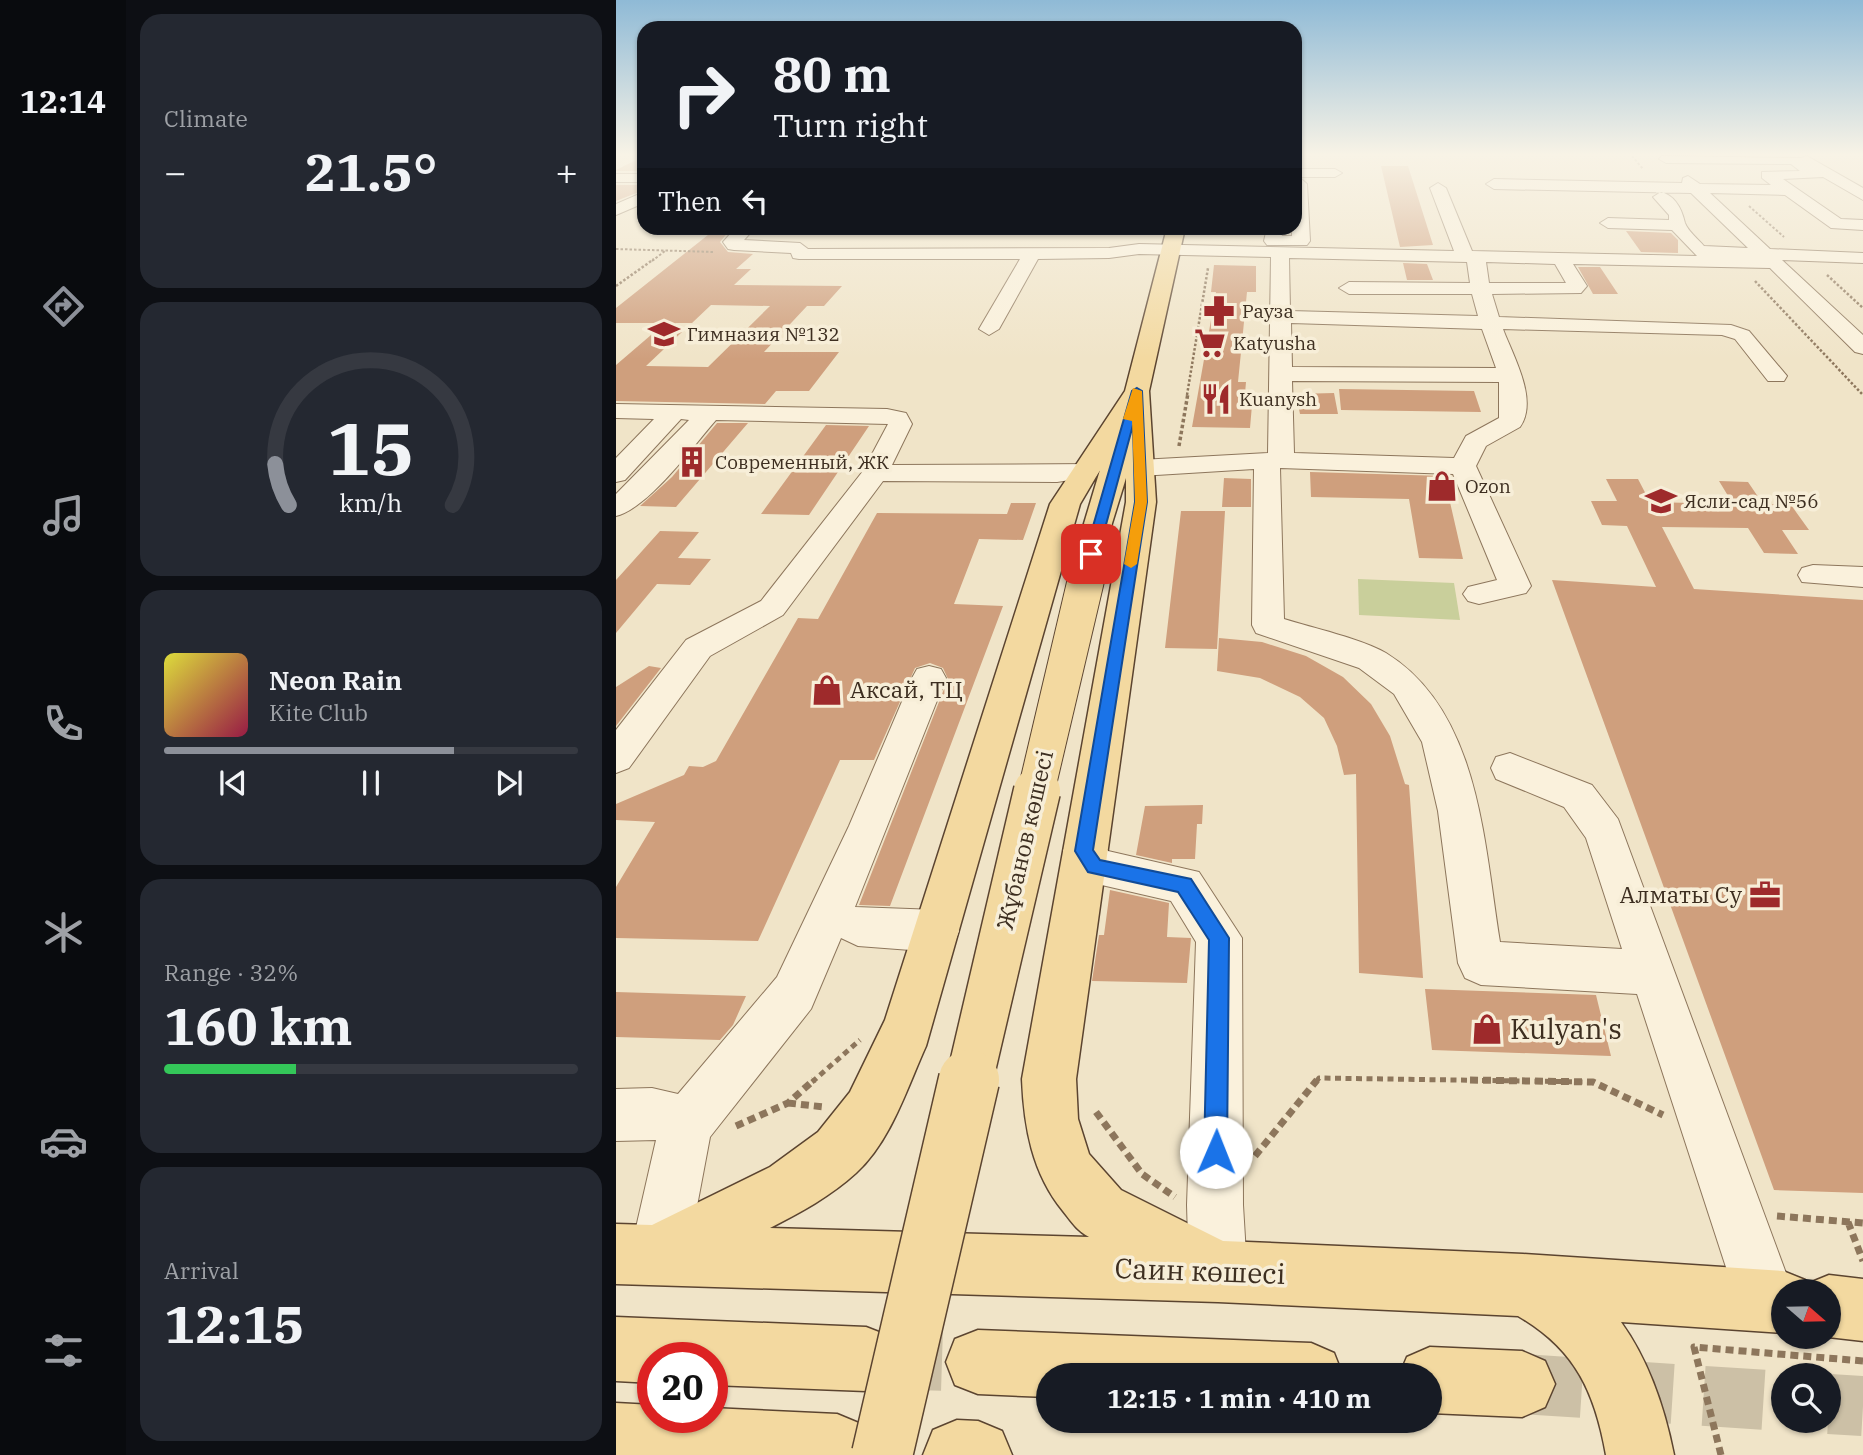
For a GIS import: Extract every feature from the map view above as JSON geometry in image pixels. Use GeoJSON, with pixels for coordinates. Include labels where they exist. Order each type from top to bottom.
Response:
{"type":"FeatureCollection","features":[{"type":"Feature","properties":{"kind":"main road","name":"Жұбанов көшесі"},"geometry":{"type":"LineString","coordinates":[[859,1452],[1098,527],[1137,391],[1174,239]]}},
{"type":"Feature","properties":{"kind":"main road"},"geometry":{"type":"LineString","coordinates":[[1137,391],[1158,466],[1141,502],[1048,1079],[1051,1119],[1066,1170],[1101,1211],[1218,1271]]}},
{"type":"Feature","properties":{"kind":"main road"},"geometry":{"type":"LineString","coordinates":[[637,1254],[790,1186],[838,1152],[869,1111],[908,1028],[1065,504],[1137,391]]}},
{"type":"Feature","properties":{"kind":"main road","name":"Саин көшесі"},"geometry":{"type":"LineString","coordinates":[[637,1254],[1218,1271],[1523,1285],[1771,1302]]}},
{"type":"Feature","properties":{"kind":"main road"},"geometry":{"type":"LineString","coordinates":[[1523,1285],[1569,1310],[1595,1336],[1620,1382],[1640,1455]]}},
{"type":"Feature","properties":{"kind":"main road"},"geometry":{"type":"LineString","coordinates":[[1841,1307],[1863,1310]]}},
{"type":"Feature","properties":{"kind":"main road"},"geometry":{"type":"LineString","coordinates":[[616,1349],[866,1359]]}},
{"type":"Feature","properties":{"kind":"main road"},"geometry":{"type":"LineString","coordinates":[[978,1362],[1036,1364]]}},
{"type":"Feature","properties":{"kind":"main road"},"geometry":{"type":"LineString","coordinates":[[1442,1381],[1522,1384]]}},
{"type":"Feature","properties":{"kind":"main road"},"geometry":{"type":"LineString","coordinates":[[616,1437],[859,1452]]}},
{"type":"Feature","properties":{"kind":"street"},"geometry":{"type":"LineString","coordinates":[[1455,224],[1470,257],[1509,375],[1515,408],[1511,422],[1475,441],[1463,466],[1515,586],[1479,594]]}},
{"type":"Feature","properties":{"kind":"street"},"geometry":{"type":"LineString","coordinates":[[1609,224],[1631,260]]}},
{"type":"Feature","properties":{"kind":"street"},"geometry":{"type":"LineString","coordinates":[[1680,224],[1699,251],[1771,259]]}},
{"type":"Feature","properties":{"kind":"street"},"geometry":{"type":"LineString","coordinates":[[1734,224],[1863,347]]}},
{"type":"Feature","properties":{"kind":"street"},"geometry":{"type":"LineString","coordinates":[[1837,224],[1863,225]]}},
{"type":"Feature","properties":{"kind":"street"},"geometry":{"type":"LineString","coordinates":[[739,235],[732,243],[734,245],[798,257],[1174,239],[1211,252],[1631,260],[1863,258]]}},
{"type":"Feature","properties":{"kind":"street"},"geometry":{"type":"LineString","coordinates":[[798,257],[816,235]]}},
{"type":"Feature","properties":{"kind":"street"},"geometry":{"type":"LineString","coordinates":[[1273,235],[1273,241],[1301,241],[1301,235]]}},
{"type":"Feature","properties":{"kind":"street"},"geometry":{"type":"LineString","coordinates":[[1036,245],[1090,237]]}},
{"type":"Feature","properties":{"kind":"street"},"geometry":{"type":"LineString","coordinates":[[989,330],[1036,245]]}},
{"type":"Feature","properties":{"kind":"street"},"geometry":{"type":"LineString","coordinates":[[1280,253],[1279,374],[1268,625],[1371,660],[1406,685],[1440,741],[1458,811],[1481,963],[1653,973]]}},
{"type":"Feature","properties":{"kind":"street"},"geometry":{"type":"LineString","coordinates":[[1349,288],[1574,289],[1577,286],[1561,259]]}},
{"type":"Feature","properties":{"kind":"street"},"geometry":{"type":"LineString","coordinates":[[1278,317],[1724,329],[1741,335],[1776,376]]}},
{"type":"Feature","properties":{"kind":"street"},"geometry":{"type":"LineString","coordinates":[[1279,374],[1509,375]]}},
{"type":"Feature","properties":{"kind":"street"},"geometry":{"type":"LineString","coordinates":[[616,411],[897,418],[900,424],[875,473],[772,608],[698,648],[616,758]]}},
{"type":"Feature","properties":{"kind":"street"},"geometry":{"type":"LineString","coordinates":[[616,474],[675,411]]}},
{"type":"Feature","properties":{"kind":"street"},"geometry":{"type":"LineString","coordinates":[[616,508],[637,491],[710,412]]}},
{"type":"Feature","properties":{"kind":"street"},"geometry":{"type":"LineString","coordinates":[[1158,466],[1274,460],[1463,466]]}},
{"type":"Feature","properties":{"kind":"street"},"geometry":{"type":"LineString","coordinates":[[875,473],[1049,474],[1087,470]]}},
{"type":"Feature","properties":{"kind":"street"},"geometry":{"type":"LineString","coordinates":[[1813,575],[1863,577]]}},
{"type":"Feature","properties":{"kind":"street"},"geometry":{"type":"LineString","coordinates":[[637,1254],[684,1137],[794,993],[869,826],[929,678]]}},
{"type":"Feature","properties":{"kind":"street"},"geometry":{"type":"LineString","coordinates":[[1510,768],[1578,796],[1604,831],[1736,1212],[1771,1293]]}},
{"type":"Feature","properties":{"kind":"street"},"geometry":{"type":"LineString","coordinates":[[1084,851],[1095,867],[1184,885],[1219,938],[1215,1205],[1218,1271]]}},
{"type":"Feature","properties":{"kind":"street"},"geometry":{"type":"LineString","coordinates":[[858,926],[937,931]]}},
{"type":"Feature","properties":{"kind":"street"},"geometry":{"type":"LineString","coordinates":[[616,1115],[666,1116],[678,1119],[684,1137]]}},
{"type":"Feature","properties":{"kind":"path"},"geometry":{"type":"LineString","coordinates":[[1770,224],[1863,307]]}},
{"type":"Feature","properties":{"kind":"path"},"geometry":{"type":"LineString","coordinates":[[616,250],[719,252]]}},
{"type":"Feature","properties":{"kind":"path"},"geometry":{"type":"LineString","coordinates":[[616,286],[666,251]]}},
{"type":"Feature","properties":{"kind":"path"},"geometry":{"type":"LineString","coordinates":[[1158,466],[1211,252]]}},
{"type":"Feature","properties":{"kind":"path"},"geometry":{"type":"LineString","coordinates":[[684,1137],[788,1103],[860,1040],[866,1027]]}},
{"type":"Feature","properties":{"kind":"path"},"geometry":{"type":"LineString","coordinates":[[1096,1112],[1142,1174],[1172,1197],[1215,1205],[1319,1078],[1593,1082],[1710,1138]]}},
{"type":"Feature","properties":{"kind":"path"},"geometry":{"type":"LineString","coordinates":[[788,1103],[828,1107]]}},
{"type":"Feature","properties":{"kind":"path"},"geometry":{"type":"LineString","coordinates":[[1736,1212],[1863,1223]]}},
{"type":"Feature","properties":{"kind":"path"},"geometry":{"type":"LineString","coordinates":[[1848,1223],[1863,1261]]}},
{"type":"Feature","properties":{"kind":"path"},"geometry":{"type":"LineString","coordinates":[[1721,1455],[1694,1347],[1863,1361]]}},
{"type":"Feature","properties":{"kind":"green space"},"geometry":{"type":"Polygon","coordinates":[[[1358,579],[1454,583],[1460,620],[1359,615],[1358,579]]]}},
{"type":"Feature","properties":{"kind":"building"},"geometry":{"type":"Polygon","coordinates":[[[1395,224],[1426,224],[1433,245],[1400,247],[1395,224]]]}},
{"type":"Feature","properties":{"kind":"building"},"geometry":{"type":"Polygon","coordinates":[[[1626,231],[1671,233],[1678,240],[1678,253],[1641,252],[1626,231]]]}},
{"type":"Feature","properties":{"kind":"building"},"geometry":{"type":"Polygon","coordinates":[[[708,235],[726,235],[720,242],[728,252],[753,254],[736,269],[751,269],[734,285],[842,286],[824,306],[807,306],[764,352],[839,352],[809,391],[776,391],[765,404],[616,401],[616,365],[665,323],[616,323],[616,308],[708,235]],[[711,305],[692,323],[675,323],[682,332],[646,366],[708,367],[770,306],[711,305]]]}},
{"type":"Feature","properties":{"kind":"building"},"geometry":{"type":"Polygon","coordinates":[[[1403,263],[1427,264],[1433,280],[1407,280],[1403,263]]]}},
{"type":"Feature","properties":{"kind":"building"},"geometry":{"type":"Polygon","coordinates":[[[1214,265],[1256,266],[1256,292],[1247,292],[1238,382],[1246,382],[1244,405],[1252,405],[1250,428],[1192,427],[1216,292],[1211,292],[1214,265]]]}},
{"type":"Feature","properties":{"kind":"building"},"geometry":{"type":"Polygon","coordinates":[[[1578,267],[1600,267],[1618,294],[1593,294],[1578,267]]]}},
{"type":"Feature","properties":{"kind":"building"},"geometry":{"type":"Polygon","coordinates":[[[1339,389],[1474,391],[1481,412],[1341,410],[1339,389]]]}},
{"type":"Feature","properties":{"kind":"building"},"geometry":{"type":"Polygon","coordinates":[[[1334,393],[1338,414],[1300,414],[1296,394],[1334,393]]]}},
{"type":"Feature","properties":{"kind":"building","name":"Современный, ЖК"},"geometry":{"type":"Polygon","coordinates":[[[717,423],[748,423],[676,507],[640,506],[672,477],[717,423]]]}},
{"type":"Feature","properties":{"kind":"building"},"geometry":{"type":"Polygon","coordinates":[[[826,425],[869,426],[809,515],[761,514],[826,425]]]}},
{"type":"Feature","properties":{"kind":"building"},"geometry":{"type":"Polygon","coordinates":[[[1310,472],[1444,476],[1463,559],[1419,558],[1409,499],[1311,497],[1310,472]]]}},
{"type":"Feature","properties":{"kind":"building"},"geometry":{"type":"Polygon","coordinates":[[[1224,478],[1251,479],[1251,507],[1222,507],[1224,478]]]}},
{"type":"Feature","properties":{"kind":"building","name":"Алматы Су"},"geometry":{"type":"Polygon","coordinates":[[[1606,479],[1638,479],[1650,502],[1733,504],[1719,481],[1748,482],[1763,504],[1791,505],[1809,530],[1782,530],[1798,554],[1764,553],[1748,528],[1662,527],[1694,589],[1863,600],[1863,1193],[1774,1190],[1552,580],[1656,587],[1627,526],[1602,525],[1591,501],[1617,501],[1606,479]]]}},
{"type":"Feature","properties":{"kind":"building","name":"Аксай, ТЦ"},"geometry":{"type":"Polygon","coordinates":[[[1011,503],[1036,503],[1023,540],[979,539],[954,604],[1003,606],[890,906],[859,905],[948,679],[943,668],[930,663],[915,668],[874,760],[840,760],[758,941],[616,938],[616,887],[655,822],[616,820],[616,804],[684,775],[689,766],[703,767],[716,761],[798,618],[818,619],[877,513],[1007,514],[1011,503]]]}},
{"type":"Feature","properties":{"kind":"building"},"geometry":{"type":"Polygon","coordinates":[[[1181,511],[1225,511],[1217,649],[1165,648],[1181,511]]]}},
{"type":"Feature","properties":{"kind":"building"},"geometry":{"type":"Polygon","coordinates":[[[660,531],[699,532],[678,558],[711,559],[690,585],[657,584],[616,633],[616,580],[660,531]]]}},
{"type":"Feature","properties":{"kind":"building"},"geometry":{"type":"Polygon","coordinates":[[[1219,638],[1262,642],[1306,656],[1343,677],[1371,704],[1390,736],[1405,784],[1409,785],[1423,978],[1359,973],[1356,774],[1344,775],[1337,746],[1324,718],[1300,697],[1260,678],[1217,671],[1219,638]]]}},
{"type":"Feature","properties":{"kind":"building"},"geometry":{"type":"Polygon","coordinates":[[[649,666],[661,668],[616,726],[616,687],[649,666]]]}},
{"type":"Feature","properties":{"kind":"building"},"geometry":{"type":"Polygon","coordinates":[[[1203,805],[1202,824],[1197,824],[1195,859],[1172,859],[1172,863],[1136,855],[1145,806],[1203,805]]]}},
{"type":"Feature","properties":{"kind":"building"},"geometry":{"type":"Polygon","coordinates":[[[1110,890],[1169,903],[1167,937],[1191,938],[1187,983],[1092,981],[1099,935],[1104,935],[1110,890]]]}},
{"type":"Feature","properties":{"kind":"building"},"geometry":{"type":"Polygon","coordinates":[[[1425,989],[1596,995],[1611,1056],[1432,1050],[1425,989]]]}},
{"type":"Feature","properties":{"kind":"building"},"geometry":{"type":"Polygon","coordinates":[[[616,992],[746,996],[733,1025],[720,1040],[616,1037],[616,992]]]}},
{"type":"Feature","properties":{"kind":"tunnel"},"geometry":{"type":"LineString","coordinates":[[882,1359],[978,1362]]}},
{"type":"Feature","properties":{"kind":"tunnel"},"geometry":{"type":"LineString","coordinates":[[1522,1384],[1771,1400]]}},
{"type":"Feature","properties":{"kind":"tunnel"},"geometry":{"type":"LineString","coordinates":[[1841,1405],[1863,1406]]}},
{"type":"Feature","properties":{"kind":"slow traffic"},"geometry":{"type":"LineString","coordinates":[[1128,419],[1137,391],[1141,502],[1131,564]]}},
{"type":"Feature","properties":{"kind":"place","name":"Рауза"},"geometry":{"type":"Point","coordinates":[1219,311]}},
{"type":"Feature","properties":{"kind":"place","name":"Гимназия №132"},"geometry":{"type":"Point","coordinates":[664,334]}},
{"type":"Feature","properties":{"kind":"place","name":"Katyusha"},"geometry":{"type":"Point","coordinates":[1210,343]}},
{"type":"Feature","properties":{"kind":"place","name":"Kuanysh"},"geometry":{"type":"Point","coordinates":[1216,399]}},
{"type":"Feature","properties":{"kind":"place","name":"Современный, ЖК"},"geometry":{"type":"Point","coordinates":[692,462]}},
{"type":"Feature","properties":{"kind":"place","name":"Ozon"},"geometry":{"type":"Point","coordinates":[1442,486]}},
{"type":"Feature","properties":{"kind":"place","name":"Ясли-сад №56"},"geometry":{"type":"Point","coordinates":[1661,501]}},
{"type":"Feature","properties":{"kind":"place","name":"Аксай, ТЦ"},"geometry":{"type":"Point","coordinates":[827,690]}},
{"type":"Feature","properties":{"kind":"place","name":"Алматы Су"},"geometry":{"type":"Point","coordinates":[1765,895]}},
{"type":"Feature","properties":{"kind":"place","name":"Kulyan's"},"geometry":{"type":"Point","coordinates":[1487,1029]}},
{"type":"Feature","properties":{"kind":"route"},"geometry":{"type":"LineString","coordinates":[[1091,554],[1137,391],[1141,502],[1084,851],[1095,867],[1184,885],[1219,938],[1216,1152]]}}]}
